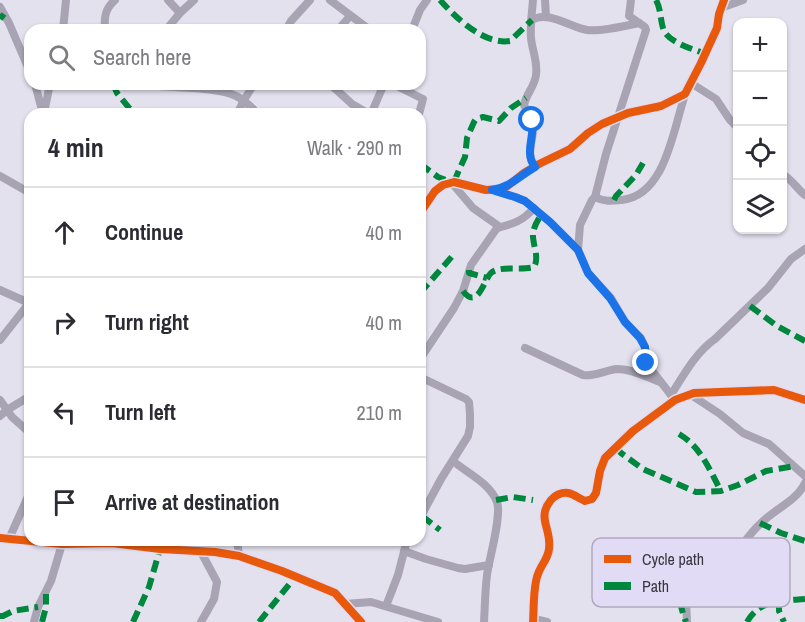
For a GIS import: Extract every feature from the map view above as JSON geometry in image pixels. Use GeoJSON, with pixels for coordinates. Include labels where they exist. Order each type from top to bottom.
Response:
{"type":"FeatureCollection","features":[{"type":"Feature","properties":{"kind":"street"},"geometry":{"type":"LineString","coordinates":[[64,24],[66,0]]}},
{"type":"Feature","properties":{"kind":"street"},"geometry":{"type":"LineString","coordinates":[[105,24],[106,11],[115,0]]}},
{"type":"Feature","properties":{"kind":"street"},"geometry":{"type":"LineString","coordinates":[[168,0],[180,13]]}},
{"type":"Feature","properties":{"kind":"street"},"geometry":{"type":"LineString","coordinates":[[171,24],[194,0]]}},
{"type":"Feature","properties":{"kind":"street"},"geometry":{"type":"LineString","coordinates":[[289,24],[310,0]]}},
{"type":"Feature","properties":{"kind":"street"},"geometry":{"type":"LineString","coordinates":[[330,0],[361,24]]}},
{"type":"Feature","properties":{"kind":"street"},"geometry":{"type":"LineString","coordinates":[[414,24],[426,0]]}},
{"type":"Feature","properties":{"kind":"street"},"geometry":{"type":"LineString","coordinates":[[533,0],[531,38],[537,72],[524,105],[531,116],[533,125],[529,152],[531,162],[535,167]]}},
{"type":"Feature","properties":{"kind":"street"},"geometry":{"type":"LineString","coordinates":[[544,0],[546,16]]}},
{"type":"Feature","properties":{"kind":"street"},"geometry":{"type":"LineString","coordinates":[[578,250],[580,225],[595,197],[606,154],[644,40],[645,27],[629,15],[631,0]]}},
{"type":"Feature","properties":{"kind":"street"},"geometry":{"type":"LineString","coordinates":[[595,197],[607,201],[630,199],[651,185],[670,147],[685,94],[717,28],[722,4],[743,0]]}},
{"type":"Feature","properties":{"kind":"street"},"geometry":{"type":"LineString","coordinates":[[0,7],[24,58]]}},
{"type":"Feature","properties":{"kind":"street"},"geometry":{"type":"LineString","coordinates":[[343,24],[350,16]]}},
{"type":"Feature","properties":{"kind":"street"},"geometry":{"type":"LineString","coordinates":[[532,20],[538,16],[546,16],[591,31],[639,23]]}},
{"type":"Feature","properties":{"kind":"street"},"geometry":{"type":"LineString","coordinates":[[693,79],[692,84],[716,99],[736,126]]}},
{"type":"Feature","properties":{"kind":"street"},"geometry":{"type":"LineString","coordinates":[[37,90],[41,108]]}},
{"type":"Feature","properties":{"kind":"street"},"geometry":{"type":"LineString","coordinates":[[44,108],[49,90]]}},
{"type":"Feature","properties":{"kind":"street"},"geometry":{"type":"LineString","coordinates":[[208,90],[234,95],[244,100],[252,108]]}},
{"type":"Feature","properties":{"kind":"street"},"geometry":{"type":"LineString","coordinates":[[240,108],[250,90]]}},
{"type":"Feature","properties":{"kind":"street"},"geometry":{"type":"LineString","coordinates":[[337,90],[359,108]]}},
{"type":"Feature","properties":{"kind":"street"},"geometry":{"type":"LineString","coordinates":[[373,108],[381,90]]}},
{"type":"Feature","properties":{"kind":"street"},"geometry":{"type":"LineString","coordinates":[[405,90],[423,99],[421,108]]}},
{"type":"Feature","properties":{"kind":"street"},"geometry":{"type":"LineString","coordinates":[[426,204],[435,191],[443,184],[451,182],[486,190],[506,187],[524,173],[570,149],[594,129],[628,113],[661,106],[685,94]]}},
{"type":"Feature","properties":{"kind":"street"},"geometry":{"type":"LineString","coordinates":[[0,176],[24,190]]}},
{"type":"Feature","properties":{"kind":"street"},"geometry":{"type":"LineString","coordinates":[[787,176],[805,195]]}},
{"type":"Feature","properties":{"kind":"street"},"geometry":{"type":"LineString","coordinates":[[451,182],[473,208],[500,227]]}},
{"type":"Feature","properties":{"kind":"street"},"geometry":{"type":"LineString","coordinates":[[492,190],[521,199],[534,208],[578,250],[588,273],[640,338],[645,347],[645,361],[673,397]]}},
{"type":"Feature","properties":{"kind":"street"},"geometry":{"type":"LineString","coordinates":[[426,351],[463,291],[471,265],[496,228],[511,225],[527,216],[534,208]]}},
{"type":"Feature","properties":{"kind":"street"},"geometry":{"type":"LineString","coordinates":[[547,622],[539,620],[533,622],[536,581],[550,547],[544,514],[550,501],[555,496],[567,493],[585,501],[592,499],[596,493],[605,458],[673,397],[703,349],[768,288],[794,256],[805,249]]}},
{"type":"Feature","properties":{"kind":"street"},"geometry":{"type":"LineString","coordinates":[[0,290],[24,301]]}},
{"type":"Feature","properties":{"kind":"street"},"geometry":{"type":"LineString","coordinates":[[0,340],[24,309]]}},
{"type":"Feature","properties":{"kind":"street"},"geometry":{"type":"LineString","coordinates":[[525,348],[583,375],[588,376],[618,369],[660,382]]}},
{"type":"Feature","properties":{"kind":"street"},"geometry":{"type":"LineString","coordinates":[[426,380],[461,395],[469,402],[470,414],[469,431],[453,461],[426,500]]}},
{"type":"Feature","properties":{"kind":"street"},"geometry":{"type":"LineString","coordinates":[[673,397],[694,393],[774,390],[805,400]]}},
{"type":"Feature","properties":{"kind":"street"},"geometry":{"type":"LineString","coordinates":[[691,395],[743,433],[769,444],[805,476]]}},
{"type":"Feature","properties":{"kind":"street"},"geometry":{"type":"LineString","coordinates":[[0,400],[3,413],[24,429]]}},
{"type":"Feature","properties":{"kind":"street"},"geometry":{"type":"LineString","coordinates":[[3,413],[24,400]]}},
{"type":"Feature","properties":{"kind":"street"},"geometry":{"type":"LineString","coordinates":[[453,461],[487,488],[498,504],[484,622]]}},
{"type":"Feature","properties":{"kind":"street"},"geometry":{"type":"LineString","coordinates":[[748,538],[760,523],[794,498],[805,483]]}},
{"type":"Feature","properties":{"kind":"street"},"geometry":{"type":"LineString","coordinates":[[24,503],[4,538],[24,540]]}},
{"type":"Feature","properties":{"kind":"street"},"geometry":{"type":"LineString","coordinates":[[34,622],[38,607],[51,581],[61,546]]}},
{"type":"Feature","properties":{"kind":"street"},"geometry":{"type":"LineString","coordinates":[[140,546],[239,556],[335,593],[362,622]]}},
{"type":"Feature","properties":{"kind":"street"},"geometry":{"type":"LineString","coordinates":[[238,546],[239,556]]}},
{"type":"Feature","properties":{"kind":"street"},"geometry":{"type":"LineString","coordinates":[[386,606],[398,575],[405,546]]}},
{"type":"Feature","properties":{"kind":"street"},"geometry":{"type":"LineString","coordinates":[[404,550],[458,568],[489,565]]}},
{"type":"Feature","properties":{"kind":"street"},"geometry":{"type":"LineString","coordinates":[[201,552],[217,582],[214,599],[201,622]]}},
{"type":"Feature","properties":{"kind":"street"},"geometry":{"type":"LineString","coordinates":[[345,604],[371,602],[438,622]]}},
{"type":"Feature","properties":{"kind":"marked path"},"geometry":{"type":"LineString","coordinates":[[440,0],[471,29],[490,39],[510,41],[532,20]]}},
{"type":"Feature","properties":{"kind":"marked path"},"geometry":{"type":"LineString","coordinates":[[656,0],[665,33],[681,44],[706,54]]}},
{"type":"Feature","properties":{"kind":"marked path"},"geometry":{"type":"LineString","coordinates":[[0,19],[4,14]]}},
{"type":"Feature","properties":{"kind":"marked path"},"geometry":{"type":"LineString","coordinates":[[116,90],[129,108]]}},
{"type":"Feature","properties":{"kind":"marked path"},"geometry":{"type":"LineString","coordinates":[[454,182],[465,157],[467,138],[476,119],[483,117],[499,121],[511,108],[526,98]]}},
{"type":"Feature","properties":{"kind":"marked path"},"geometry":{"type":"LineString","coordinates":[[614,200],[636,175],[643,163]]}},
{"type":"Feature","properties":{"kind":"marked path"},"geometry":{"type":"LineString","coordinates":[[426,168],[438,177],[451,182]]}},
{"type":"Feature","properties":{"kind":"marked path"},"geometry":{"type":"LineString","coordinates":[[463,291],[468,296],[477,296],[491,273],[505,269],[534,267],[536,259],[533,233],[541,215]]}},
{"type":"Feature","properties":{"kind":"marked path"},"geometry":{"type":"LineString","coordinates":[[426,286],[455,253]]}},
{"type":"Feature","properties":{"kind":"marked path"},"geometry":{"type":"LineString","coordinates":[[469,270],[469,273],[487,278]]}},
{"type":"Feature","properties":{"kind":"marked path"},"geometry":{"type":"LineString","coordinates":[[750,306],[777,326],[805,341]]}},
{"type":"Feature","properties":{"kind":"marked path"},"geometry":{"type":"LineString","coordinates":[[679,434],[699,452],[721,491]]}},
{"type":"Feature","properties":{"kind":"marked path"},"geometry":{"type":"LineString","coordinates":[[616,447],[643,469],[696,492],[721,491],[766,471],[795,466]]}},
{"type":"Feature","properties":{"kind":"marked path"},"geometry":{"type":"LineString","coordinates":[[496,500],[513,497],[533,500]]}},
{"type":"Feature","properties":{"kind":"marked path"},"geometry":{"type":"LineString","coordinates":[[426,519],[440,530]]}},
{"type":"Feature","properties":{"kind":"marked path"},"geometry":{"type":"LineString","coordinates":[[760,523],[805,541]]}},
{"type":"Feature","properties":{"kind":"marked path"},"geometry":{"type":"LineString","coordinates":[[133,622],[149,587],[160,549]]}},
{"type":"Feature","properties":{"kind":"marked path"},"geometry":{"type":"LineString","coordinates":[[259,622],[295,577]]}},
{"type":"Feature","properties":{"kind":"marked path"},"geometry":{"type":"LineString","coordinates":[[42,622],[46,607],[46,594]]}},
{"type":"Feature","properties":{"kind":"marked path"},"geometry":{"type":"LineString","coordinates":[[790,600],[805,599]]}},
{"type":"Feature","properties":{"kind":"marked path"},"geometry":{"type":"LineString","coordinates":[[0,616],[13,611],[38,607]]}},
{"type":"Feature","properties":{"kind":"marked path"},"geometry":{"type":"LineString","coordinates":[[681,607],[686,622]]}},
{"type":"Feature","properties":{"kind":"marked path"},"geometry":{"type":"LineString","coordinates":[[747,622],[752,614],[762,607]]}},
{"type":"Feature","properties":{"kind":"marked path"},"geometry":{"type":"LineString","coordinates":[[779,607],[784,622]]}},
{"type":"Feature","properties":{"kind":"cycle path"},"geometry":{"type":"LineString","coordinates":[[426,204],[435,191],[443,185],[454,182],[486,190],[506,187],[539,164],[570,149],[602,124],[628,113],[661,106],[685,94],[717,28],[724,0]]}},
{"type":"Feature","properties":{"kind":"cycle path"},"geometry":{"type":"LineString","coordinates":[[533,622],[536,579],[549,549],[545,518],[547,506],[554,497],[563,493],[585,501],[592,499],[596,493],[605,458],[633,431],[675,400],[694,393],[774,390],[805,400]]}},
{"type":"Feature","properties":{"kind":"cycle path"},"geometry":{"type":"LineString","coordinates":[[0,538],[24,540]]}},
{"type":"Feature","properties":{"kind":"cycle path"},"geometry":{"type":"LineString","coordinates":[[136,546],[239,556],[335,593],[361,622]]}},
{"type":"Feature","properties":{"kind":"route"},"geometry":{"type":"LineString","coordinates":[[532,120],[533,131],[529,152],[531,162],[535,167],[506,187],[492,190],[525,201],[578,250],[588,273],[640,338],[645,347],[646,363]]}}]}
